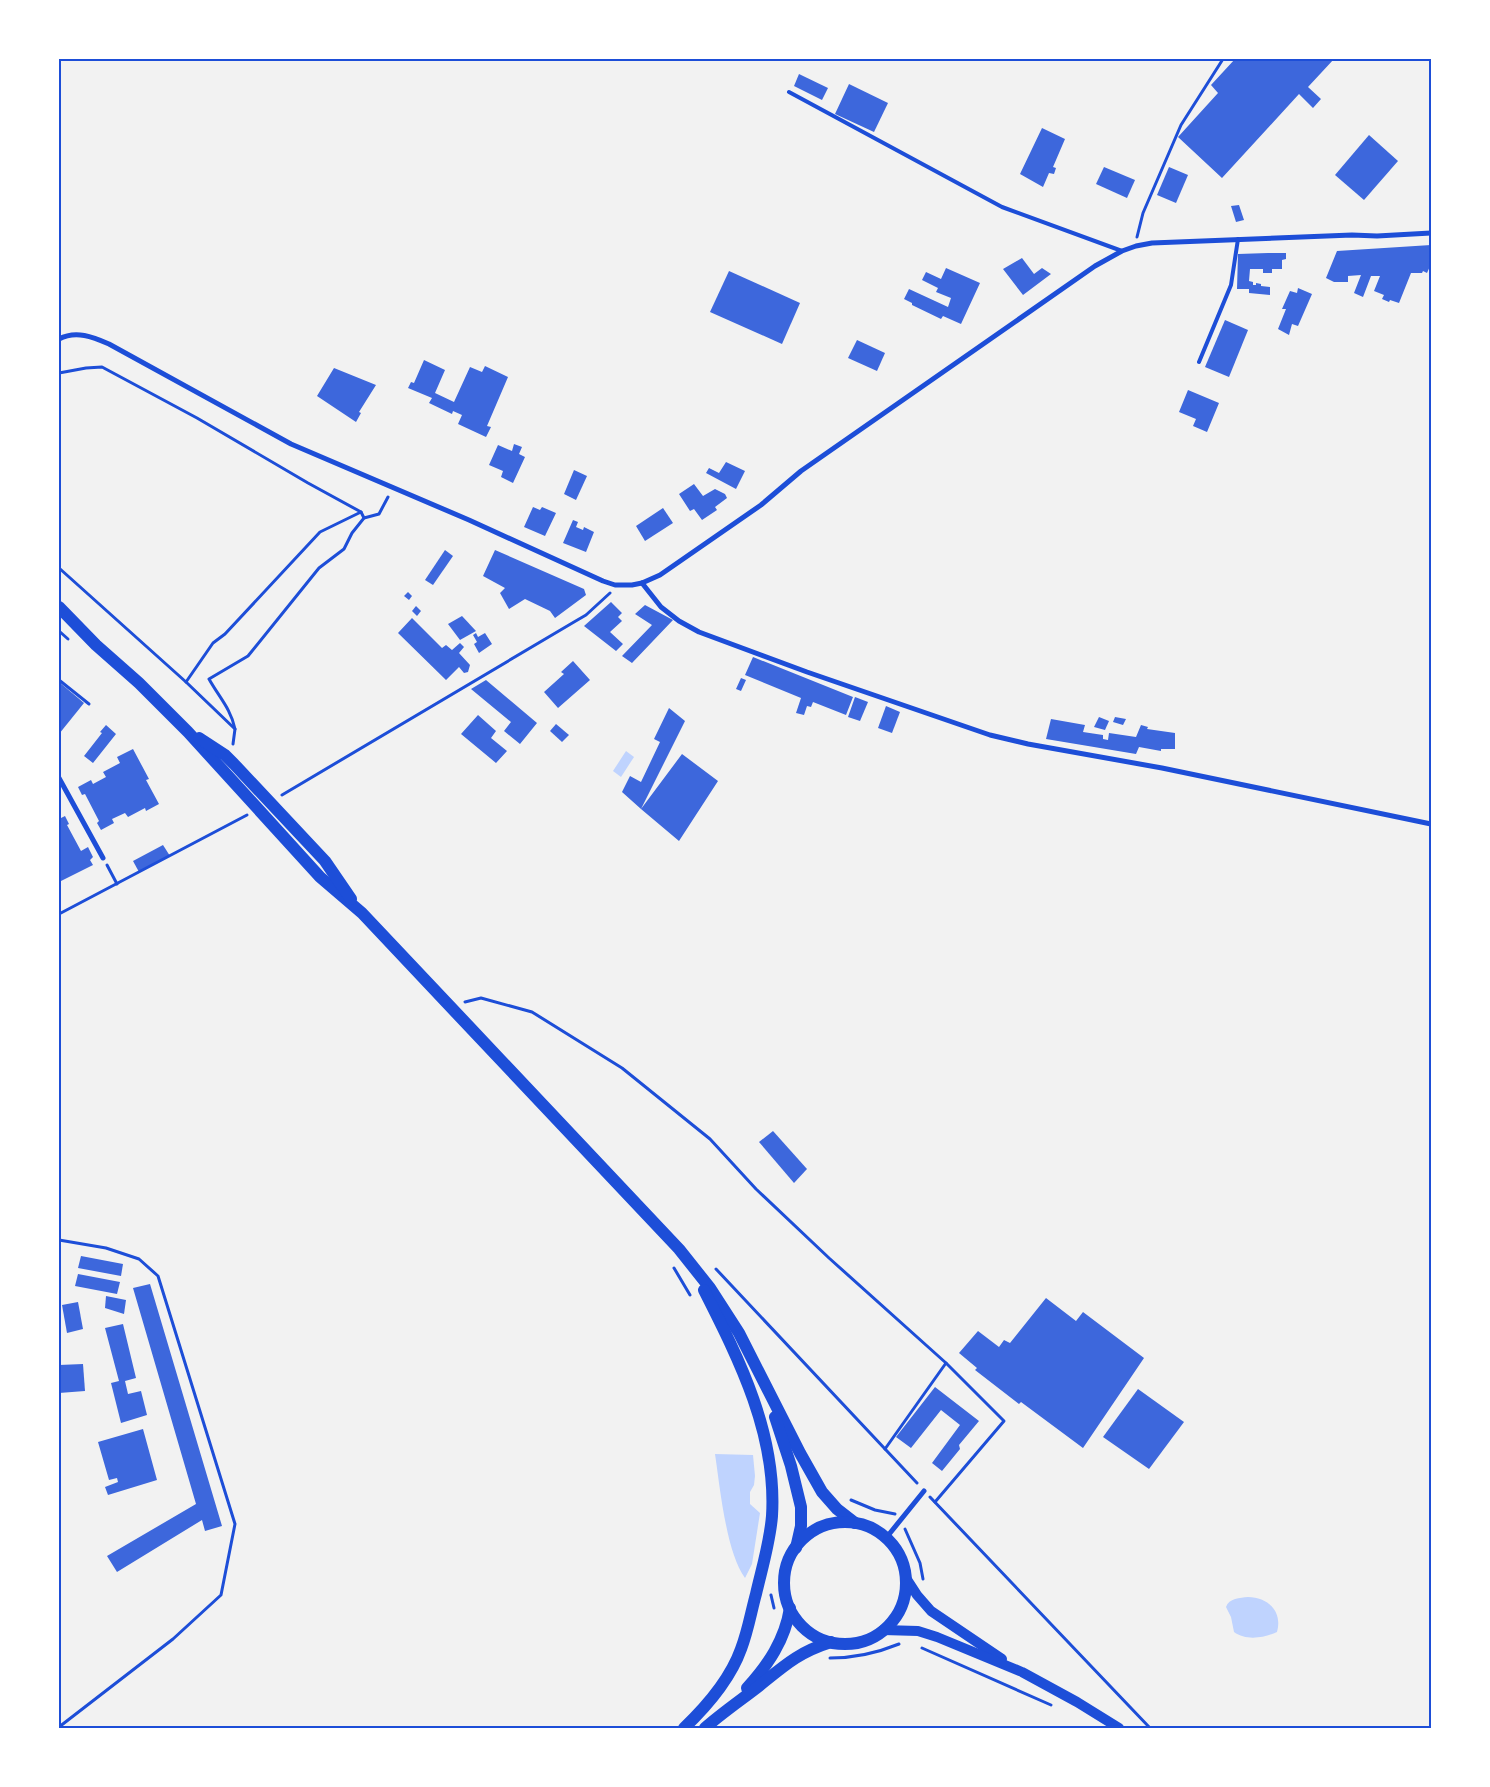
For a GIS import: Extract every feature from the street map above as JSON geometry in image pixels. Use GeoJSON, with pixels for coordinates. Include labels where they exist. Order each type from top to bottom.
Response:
{"type":"FeatureCollection","features":[{"type":"Feature","properties":{"kind":"main road"},"geometry":{"type":"LineString","coordinates":[[59,607],[96,645]]}},
{"type":"Feature","properties":{"kind":"main road"},"geometry":{"type":"LineString","coordinates":[[59,616],[96,645],[139,683],[188,732],[320,877],[362,913],[691,1263],[721,1304],[739,1333],[822,1492],[837,1509],[856,1523]]}},
{"type":"Feature","properties":{"kind":"main road"},"geometry":{"type":"LineString","coordinates":[[188,732],[217,749],[234,764],[324,861],[362,913]]}},
{"type":"Feature","properties":{"kind":"main road"},"geometry":{"type":"LineString","coordinates":[[684,1728],[715,1694],[730,1673],[741,1650],[769,1540],[772,1504],[770,1463],[759,1414],[726,1334],[691,1263]]}},
{"type":"Feature","properties":{"kind":"main road"},"geometry":{"type":"LineString","coordinates":[[762,1379],[791,1466],[801,1507],[801,1526],[796,1548],[788,1564],[785,1582],[785,1591],[790,1608],[807,1630],[831,1642],[850,1644],[867,1640],[890,1624],[901,1607],[906,1578],[902,1560],[886,1538],[872,1528],[846,1522],[827,1525],[810,1534],[796,1548]]}},
{"type":"Feature","properties":{"kind":"main road"},"geometry":{"type":"LineString","coordinates":[[906,1578],[930,1611],[949,1625],[1022,1672],[1077,1702],[1119,1728]]}},
{"type":"Feature","properties":{"kind":"main road"},"geometry":{"type":"LineString","coordinates":[[731,1706],[774,1654],[784,1633],[790,1608]]}},
{"type":"Feature","properties":{"kind":"main road"},"geometry":{"type":"LineString","coordinates":[[883,1630],[910,1630],[927,1634],[1022,1672]]}},
{"type":"Feature","properties":{"kind":"main road"},"geometry":{"type":"LineString","coordinates":[[705,1728],[794,1658],[815,1647],[831,1642]]}},
{"type":"Feature","properties":{"kind":"street"},"geometry":{"type":"LineString","coordinates":[[59,339],[73,334],[109,344],[284,440],[615,585],[642,583],[672,568],[767,501],[801,471],[1095,266],[1122,251],[1136,246],[1169,241],[1431,233]]}},
{"type":"Feature","properties":{"kind":"street"},"geometry":{"type":"LineString","coordinates":[[642,583],[666,611],[688,627],[699,632],[807,672],[990,735],[1028,744],[1155,766],[1431,824]]}},
{"type":"Feature","properties":{"kind":"street"},"geometry":{"type":"LineString","coordinates":[[59,778],[103,858]]}},
{"type":"Feature","properties":{"kind":"street"},"geometry":{"type":"LineString","coordinates":[[886,1538],[924,1490]]}},
{"type":"Feature","properties":{"kind":"lane"},"geometry":{"type":"LineString","coordinates":[[789,92],[1002,207],[1122,251]]}},
{"type":"Feature","properties":{"kind":"lane"},"geometry":{"type":"LineString","coordinates":[[1199,362],[1231,285],[1238,239]]}},
{"type":"Feature","properties":{"kind":"path"},"geometry":{"type":"LineString","coordinates":[[1136,246],[1143,213],[1171,146],[1194,103],[1224,59]]}},
{"type":"Feature","properties":{"kind":"path"},"geometry":{"type":"LineString","coordinates":[[59,374],[86,368],[102,367],[197,418],[361,512],[364,518]]}},
{"type":"Feature","properties":{"kind":"path"},"geometry":{"type":"LineString","coordinates":[[232,747],[235,729],[232,715],[216,693],[209,679],[248,656],[319,568],[344,549],[352,533],[364,518],[379,514],[386,503],[391,487]]}},
{"type":"Feature","properties":{"kind":"path"},"geometry":{"type":"LineString","coordinates":[[186,682],[213,643],[225,634],[320,532],[361,512]]}},
{"type":"Feature","properties":{"kind":"path"},"geometry":{"type":"LineString","coordinates":[[59,568],[186,682],[235,729]]}},
{"type":"Feature","properties":{"kind":"path"},"geometry":{"type":"LineString","coordinates":[[279,797],[491,673],[580,618],[603,601],[615,585]]}},
{"type":"Feature","properties":{"kind":"path"},"geometry":{"type":"LineString","coordinates":[[59,680],[88,704]]}},
{"type":"Feature","properties":{"kind":"path"},"geometry":{"type":"LineString","coordinates":[[59,914],[249,814],[240,802],[246,796]]}},
{"type":"Feature","properties":{"kind":"path"},"geometry":{"type":"LineString","coordinates":[[103,858],[117,884]]}},
{"type":"Feature","properties":{"kind":"path"},"geometry":{"type":"LineString","coordinates":[[471,1009],[464,1002],[481,998],[532,1012],[622,1068],[710,1139],[756,1189],[829,1258],[946,1363],[1004,1421],[935,1502]]}},
{"type":"Feature","properties":{"kind":"path"},"geometry":{"type":"LineString","coordinates":[[59,1240],[106,1248],[138,1259],[158,1276],[235,1524],[221,1594],[173,1639],[59,1727]]}},
{"type":"Feature","properties":{"kind":"path"},"geometry":{"type":"LineString","coordinates":[[715,1268],[1150,1728]]}},
{"type":"Feature","properties":{"kind":"path"},"geometry":{"type":"LineString","coordinates":[[885,1449],[946,1363]]}},
{"type":"Feature","properties":{"kind":"path"},"geometry":{"type":"LineString","coordinates":[[827,1658],[845,1658],[885,1650],[904,1643]]}},
{"type":"Feature","properties":{"kind":"path"},"geometry":{"type":"LineString","coordinates":[[919,1647],[1058,1708]]}},
{"type":"Feature","properties":{"kind":"water"},"geometry":{"type":"Polygon","coordinates":[[[626,751],[634,757],[621,777],[613,771],[626,751]]]}},
{"type":"Feature","properties":{"kind":"water"},"geometry":{"type":"Polygon","coordinates":[[[715,1454],[753,1455],[755,1476],[754,1485],[750,1492],[750,1504],[760,1513],[752,1564],[745,1578],[738,1567],[728,1536],[715,1454]]]}},
{"type":"Feature","properties":{"kind":"water"},"geometry":{"type":"Polygon","coordinates":[[[1248,1597],[1261,1600],[1272,1607],[1278,1618],[1277,1632],[1266,1636],[1249,1638],[1234,1632],[1231,1617],[1226,1607],[1227,1604],[1238,1598],[1248,1597]]]}},
{"type":"Feature","properties":{"kind":"building"},"geometry":{"type":"Polygon","coordinates":[[[1235,59],[1334,59],[1308,87],[1321,99],[1313,108],[1299,94],[1222,178],[1178,137],[1218,93],[1211,85],[1235,59]]]}},
{"type":"Feature","properties":{"kind":"building"},"geometry":{"type":"Polygon","coordinates":[[[799,74],[828,88],[822,100],[794,86],[799,74]]]}},
{"type":"Feature","properties":{"kind":"building"},"geometry":{"type":"Polygon","coordinates":[[[849,84],[888,103],[874,132],[835,114],[849,84]]]}},
{"type":"Feature","properties":{"kind":"building"},"geometry":{"type":"Polygon","coordinates":[[[1042,128],[1065,139],[1053,167],[1056,168],[1054,174],[1049,173],[1043,187],[1020,174],[1042,128]]]}},
{"type":"Feature","properties":{"kind":"building"},"geometry":{"type":"Polygon","coordinates":[[[1369,135],[1398,161],[1364,200],[1335,175],[1369,135]]]}},
{"type":"Feature","properties":{"kind":"building"},"geometry":{"type":"Polygon","coordinates":[[[1104,167],[1135,180],[1127,198],[1096,184],[1104,167]]]}},
{"type":"Feature","properties":{"kind":"building"},"geometry":{"type":"Polygon","coordinates":[[[1169,167],[1188,175],[1176,203],[1157,195],[1169,167]]]}},
{"type":"Feature","properties":{"kind":"building"},"geometry":{"type":"Polygon","coordinates":[[[1239,205],[1244,220],[1236,222],[1231,206],[1239,205]]]}},
{"type":"Feature","properties":{"kind":"building"},"geometry":{"type":"Polygon","coordinates":[[[1431,245],[1431,264],[1427,273],[1423,271],[1422,273],[1411,273],[1399,303],[1382,299],[1384,295],[1374,291],[1380,276],[1371,276],[1363,297],[1354,293],[1361,275],[1348,276],[1348,282],[1334,282],[1326,278],[1337,251],[1431,245]]]}},
{"type":"Feature","properties":{"kind":"building"},"geometry":{"type":"Polygon","coordinates":[[[1286,253],[1286,259],[1282,260],[1282,269],[1272,269],[1272,273],[1263,273],[1263,269],[1250,269],[1249,281],[1253,282],[1253,285],[1256,285],[1256,283],[1261,284],[1261,286],[1270,287],[1270,295],[1249,293],[1249,289],[1237,289],[1238,254],[1286,253]]]}},
{"type":"Feature","properties":{"kind":"building"},"geometry":{"type":"Polygon","coordinates":[[[1022,258],[1034,274],[1042,268],[1051,274],[1023,295],[1003,269],[1022,258]]]}},
{"type":"Feature","properties":{"kind":"building"},"geometry":{"type":"Polygon","coordinates":[[[946,268],[980,283],[961,324],[943,316],[941,319],[904,299],[909,289],[948,307],[951,298],[936,292],[938,288],[922,280],[926,272],[941,279],[946,268]]]}},
{"type":"Feature","properties":{"kind":"building"},"geometry":{"type":"Polygon","coordinates":[[[729,271],[800,303],[782,344],[710,312],[729,271]]]}},
{"type":"Feature","properties":{"kind":"building"},"geometry":{"type":"Polygon","coordinates":[[[1298,288],[1312,294],[1298,326],[1292,324],[1289,335],[1278,329],[1286,309],[1282,309],[1290,291],[1297,293],[1298,288]]]}},
{"type":"Feature","properties":{"kind":"building"},"geometry":{"type":"Polygon","coordinates":[[[1225,320],[1248,330],[1229,377],[1205,367],[1225,320]]]}},
{"type":"Feature","properties":{"kind":"building"},"geometry":{"type":"Polygon","coordinates":[[[857,340],[885,353],[877,371],[848,358],[857,340]]]}},
{"type":"Feature","properties":{"kind":"building"},"geometry":{"type":"Polygon","coordinates":[[[424,360],[445,370],[435,393],[454,402],[470,367],[482,372],[485,366],[508,377],[487,426],[491,427],[486,437],[458,424],[462,415],[453,411],[452,414],[429,403],[432,398],[408,388],[411,382],[414,383],[424,360]]]}},
{"type":"Feature","properties":{"kind":"building"},"geometry":{"type":"Polygon","coordinates":[[[334,368],[376,385],[359,412],[361,413],[356,422],[317,396],[334,368]]]}},
{"type":"Feature","properties":{"kind":"building"},"geometry":{"type":"Polygon","coordinates":[[[1188,390],[1219,403],[1207,432],[1193,426],[1196,419],[1179,412],[1188,390]]]}},
{"type":"Feature","properties":{"kind":"building"},"geometry":{"type":"Polygon","coordinates":[[[514,444],[522,447],[519,454],[525,457],[513,483],[501,477],[503,471],[489,465],[498,445],[512,451],[514,444]]]}},
{"type":"Feature","properties":{"kind":"building"},"geometry":{"type":"Polygon","coordinates":[[[726,462],[745,471],[736,489],[706,473],[709,468],[719,473],[726,462]]]}},
{"type":"Feature","properties":{"kind":"building"},"geometry":{"type":"Polygon","coordinates":[[[574,470],[587,476],[576,500],[564,494],[574,470]]]}},
{"type":"Feature","properties":{"kind":"building"},"geometry":{"type":"Polygon","coordinates":[[[694,484],[703,496],[715,489],[725,494],[727,498],[715,507],[717,510],[702,520],[694,509],[690,511],[679,494],[694,484]]]}},
{"type":"Feature","properties":{"kind":"building"},"geometry":{"type":"Polygon","coordinates":[[[533,507],[540,510],[542,507],[556,513],[545,536],[524,527],[533,507]]]}},
{"type":"Feature","properties":{"kind":"building"},"geometry":{"type":"Polygon","coordinates":[[[663,508],[673,523],[645,541],[636,526],[663,508]]]}},
{"type":"Feature","properties":{"kind":"building"},"geometry":{"type":"Polygon","coordinates":[[[573,520],[578,522],[576,527],[583,530],[584,527],[594,532],[586,552],[563,543],[573,520]]]}},
{"type":"Feature","properties":{"kind":"building"},"geometry":{"type":"Polygon","coordinates":[[[445,550],[453,556],[433,585],[425,580],[445,550]]]}},
{"type":"Feature","properties":{"kind":"building"},"geometry":{"type":"Polygon","coordinates":[[[495,550],[584,589],[586,595],[555,618],[550,611],[525,599],[509,609],[500,593],[505,588],[483,576],[495,550]]]}},
{"type":"Feature","properties":{"kind":"building"},"geometry":{"type":"Polygon","coordinates":[[[408,592],[412,596],[409,600],[404,596],[408,592]]]}},
{"type":"Feature","properties":{"kind":"building"},"geometry":{"type":"Polygon","coordinates":[[[611,602],[622,613],[618,617],[622,621],[610,632],[623,644],[616,651],[584,626],[611,602]]]}},
{"type":"Feature","properties":{"kind":"building"},"geometry":{"type":"Polygon","coordinates":[[[645,605],[673,620],[632,663],[622,656],[652,625],[635,614],[645,605]]]}},
{"type":"Feature","properties":{"kind":"building"},"geometry":{"type":"Polygon","coordinates":[[[416,606],[421,611],[417,616],[412,611],[416,606]]]}},
{"type":"Feature","properties":{"kind":"building"},"geometry":{"type":"Polygon","coordinates":[[[462,616],[476,631],[460,640],[448,624],[462,616]]]}},
{"type":"Feature","properties":{"kind":"building"},"geometry":{"type":"Polygon","coordinates":[[[412,618],[442,648],[446,645],[452,650],[460,643],[464,647],[459,653],[470,665],[468,672],[464,673],[459,667],[446,680],[398,633],[412,618]]]}},
{"type":"Feature","properties":{"kind":"building"},"geometry":{"type":"Polygon","coordinates":[[[476,633],[478,637],[485,633],[492,644],[479,653],[474,644],[477,642],[473,635],[476,633]]]}},
{"type":"Feature","properties":{"kind":"building"},"geometry":{"type":"Polygon","coordinates":[[[753,657],[853,697],[846,715],[813,702],[811,707],[807,706],[804,715],[796,713],[801,698],[745,675],[753,657]]]}},
{"type":"Feature","properties":{"kind":"building"},"geometry":{"type":"Polygon","coordinates":[[[573,661],[590,680],[558,708],[544,692],[564,674],[561,672],[573,661]]]}},
{"type":"Feature","properties":{"kind":"building"},"geometry":{"type":"Polygon","coordinates":[[[741,678],[746,680],[741,691],[736,689],[741,678]]]}},
{"type":"Feature","properties":{"kind":"building"},"geometry":{"type":"Polygon","coordinates":[[[486,680],[537,723],[520,744],[504,731],[511,722],[471,689],[486,680]]]}},
{"type":"Feature","properties":{"kind":"building"},"geometry":{"type":"Polygon","coordinates":[[[59,682],[84,703],[59,734],[59,682]]]}},
{"type":"Feature","properties":{"kind":"building"},"geometry":{"type":"Polygon","coordinates":[[[855,697],[868,702],[860,721],[848,717],[855,697]]]}},
{"type":"Feature","properties":{"kind":"building"},"geometry":{"type":"Polygon","coordinates":[[[886,706],[900,712],[892,733],[878,728],[886,706]]]}},
{"type":"Feature","properties":{"kind":"building"},"geometry":{"type":"Polygon","coordinates":[[[669,708],[685,721],[641,809],[622,792],[630,776],[641,782],[660,742],[654,739],[669,708]]]}},
{"type":"Feature","properties":{"kind":"building"},"geometry":{"type":"Polygon","coordinates":[[[478,715],[496,731],[491,738],[507,751],[496,763],[461,734],[478,715]]]}},
{"type":"Feature","properties":{"kind":"building"},"geometry":{"type":"Polygon","coordinates":[[[1099,717],[1109,721],[1105,730],[1094,727],[1099,717]]]}},
{"type":"Feature","properties":{"kind":"building"},"geometry":{"type":"Polygon","coordinates":[[[1115,717],[1126,719],[1123,725],[1113,722],[1115,717]]]}},
{"type":"Feature","properties":{"kind":"building"},"geometry":{"type":"Polygon","coordinates":[[[1051,719],[1085,725],[1083,732],[1103,735],[1103,739],[1108,740],[1109,733],[1136,737],[1141,725],[1148,727],[1147,729],[1175,733],[1175,749],[1161,749],[1161,751],[1139,747],[1136,754],[1046,739],[1051,719]]]}},
{"type":"Feature","properties":{"kind":"building"},"geometry":{"type":"Polygon","coordinates":[[[556,724],[569,735],[562,742],[550,731],[556,724]]]}},
{"type":"Feature","properties":{"kind":"building"},"geometry":{"type":"Polygon","coordinates":[[[106,725],[116,734],[93,763],[84,756],[106,725]]]}},
{"type":"Feature","properties":{"kind":"building"},"geometry":{"type":"Polygon","coordinates":[[[133,749],[149,779],[146,780],[159,804],[146,811],[145,808],[128,817],[125,813],[112,819],[114,823],[101,830],[97,823],[99,821],[85,794],[82,795],[78,787],[91,780],[93,784],[106,777],[103,772],[120,763],[117,757],[133,749]]]}},
{"type":"Feature","properties":{"kind":"building"},"geometry":{"type":"Polygon","coordinates":[[[682,754],[718,781],[679,841],[641,809],[682,754]]]}},
{"type":"Feature","properties":{"kind":"building"},"geometry":{"type":"Polygon","coordinates":[[[65,816],[69,824],[67,825],[81,851],[88,847],[93,857],[90,860],[93,865],[59,882],[59,819],[65,816]]]}},
{"type":"Feature","properties":{"kind":"building"},"geometry":{"type":"Polygon","coordinates":[[[163,845],[170,856],[139,872],[133,861],[163,845]]]}},
{"type":"Feature","properties":{"kind":"building"},"geometry":{"type":"Polygon","coordinates":[[[773,1131],[807,1169],[794,1183],[759,1142],[773,1131]]]}},
{"type":"Feature","properties":{"kind":"building"},"geometry":{"type":"Polygon","coordinates":[[[81,1256],[123,1264],[121,1276],[78,1268],[81,1256]]]}},
{"type":"Feature","properties":{"kind":"building"},"geometry":{"type":"Polygon","coordinates":[[[78,1274],[120,1282],[117,1294],[75,1286],[78,1274]]]}},
{"type":"Feature","properties":{"kind":"building"},"geometry":{"type":"Polygon","coordinates":[[[150,1284],[222,1526],[205,1531],[202,1520],[117,1572],[107,1556],[196,1504],[133,1288],[150,1284]]]}},
{"type":"Feature","properties":{"kind":"building"},"geometry":{"type":"Polygon","coordinates":[[[106,1296],[126,1300],[124,1314],[105,1308],[106,1296]]]}},
{"type":"Feature","properties":{"kind":"building"},"geometry":{"type":"Polygon","coordinates":[[[1046,1298],[1076,1321],[1083,1312],[1144,1358],[1083,1448],[1021,1402],[1019,1404],[975,1370],[977,1368],[959,1353],[978,1331],[999,1347],[1004,1340],[1010,1343],[1046,1298]]]}},
{"type":"Feature","properties":{"kind":"building"},"geometry":{"type":"Polygon","coordinates":[[[78,1302],[83,1329],[67,1333],[62,1305],[78,1302]]]}},
{"type":"Feature","properties":{"kind":"building"},"geometry":{"type":"Polygon","coordinates":[[[123,1324],[136,1378],[125,1381],[128,1394],[141,1391],[147,1415],[121,1423],[111,1383],[119,1381],[105,1328],[123,1324]]]}},
{"type":"Feature","properties":{"kind":"building"},"geometry":{"type":"Polygon","coordinates":[[[83,1364],[85,1391],[59,1393],[59,1365],[83,1364]]]}},
{"type":"Feature","properties":{"kind":"building"},"geometry":{"type":"Polygon","coordinates":[[[935,1387],[979,1421],[959,1445],[960,1449],[942,1471],[932,1463],[960,1425],[941,1410],[911,1448],[896,1437],[935,1387]]]}},
{"type":"Feature","properties":{"kind":"building"},"geometry":{"type":"Polygon","coordinates":[[[1138,1389],[1184,1422],[1149,1469],[1103,1437],[1138,1389]]]}},
{"type":"Feature","properties":{"kind":"building"},"geometry":{"type":"Polygon","coordinates":[[[143,1429],[157,1480],[108,1495],[105,1487],[118,1482],[117,1478],[109,1480],[98,1442],[143,1429]]]}}]}
